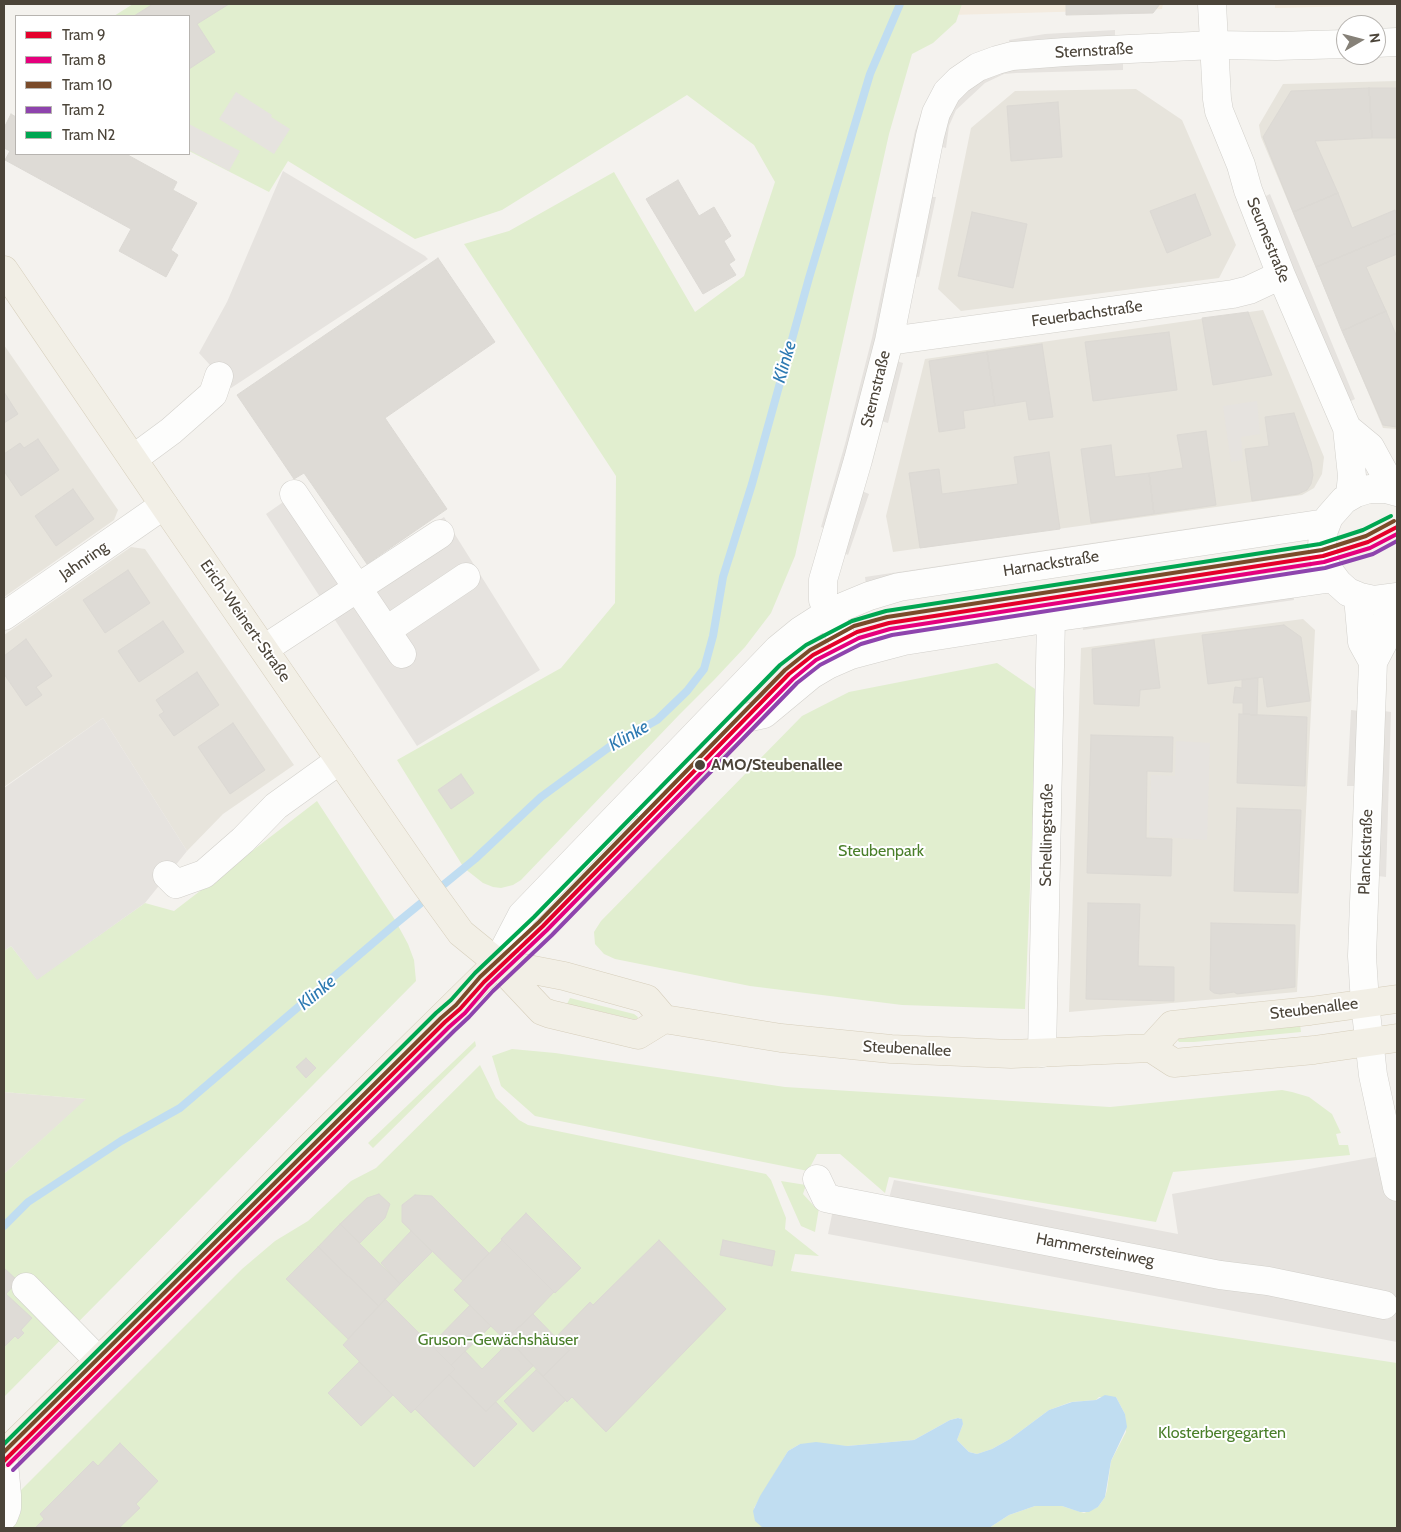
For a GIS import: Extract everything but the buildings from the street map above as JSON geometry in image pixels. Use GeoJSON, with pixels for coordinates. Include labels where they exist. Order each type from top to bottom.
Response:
{"type":"FeatureCollection","features":[{"type":"Feature","properties":{"kind":"main road","name":"Erich-Weinert-Straße"},"geometry":{"type":"LineString","coordinates":[[4,270],[424,882],[461,933],[496,963]]}},
{"type":"Feature","properties":{"kind":"main road"},"geometry":{"type":"LineString","coordinates":[[496,963],[564,976],[647,999],[664,1019],[638,1034],[550,1014],[542,1011],[496,963]]}},
{"type":"Feature","properties":{"kind":"main road"},"geometry":{"type":"LineString","coordinates":[[4,1454],[198,1263],[309,1148],[496,963]]}},
{"type":"Feature","properties":{"kind":"main road","name":"Steubenallee"},"geometry":{"type":"LineString","coordinates":[[664,1019],[773,1037],[862,1046],[988,1053],[1042,1053],[1152,1048],[1172,1024],[1310,1011],[1397,999]]}},
{"type":"Feature","properties":{"kind":"main road"},"geometry":{"type":"LineString","coordinates":[[1152,1048],[1174,1063],[1314,1050],[1397,1038]]}},
{"type":"Feature","properties":{"kind":"street","name":"Seumestraße"},"geometry":{"type":"LineString","coordinates":[[1212,4],[1219,111],[1254,208],[1281,275],[1347,428],[1352,476],[1350,496]]}},
{"type":"Feature","properties":{"kind":"street","name":"Sternstraße"},"geometry":{"type":"LineString","coordinates":[[828,613],[823,600],[822,580],[858,460],[889,340],[930,136],[939,106],[953,85],[970,72],[985,64],[1012,56],[1215,45],[1336,44]]}},
{"type":"Feature","properties":{"kind":"street","name":"Feuerbachstraße"},"geometry":{"type":"LineString","coordinates":[[889,340],[1233,294],[1249,290],[1281,275]]}},
{"type":"Feature","properties":{"kind":"street"},"geometry":{"type":"LineString","coordinates":[[133,459],[171,431],[213,394],[219,376]]}},
{"type":"Feature","properties":{"kind":"street","name":"Seumestraße"},"geometry":{"type":"LineString","coordinates":[[1347,428],[1370,447],[1395,492]]}},
{"type":"Feature","properties":{"kind":"street"},"geometry":{"type":"LineString","coordinates":[[1394,598],[1374,600],[1358,596],[1342,588],[1333,578],[1325,564],[1322,538],[1326,523],[1333,511],[1350,496],[1369,489],[1395,492]]}},
{"type":"Feature","properties":{"kind":"street"},"geometry":{"type":"LineString","coordinates":[[294,494],[402,654]]}},
{"type":"Feature","properties":{"kind":"street","name":"Jahnring"},"geometry":{"type":"LineString","coordinates":[[4,616],[164,505]]}},
{"type":"Feature","properties":{"kind":"street","name":"Harnackstraße"},"geometry":{"type":"LineString","coordinates":[[828,613],[869,596],[899,587],[1326,523]]}},
{"type":"Feature","properties":{"kind":"street"},"geometry":{"type":"LineString","coordinates":[[264,649],[440,534]]}},
{"type":"Feature","properties":{"kind":"street"},"geometry":{"type":"LineString","coordinates":[[387,630],[466,577]]}},
{"type":"Feature","properties":{"kind":"street"},"geometry":{"type":"LineString","coordinates":[[496,963],[538,923],[722,736],[746,718],[764,714],[811,675],[828,664],[851,655],[904,641],[1333,578]]}},
{"type":"Feature","properties":{"kind":"street","name":"Planckstraße"},"geometry":{"type":"LineString","coordinates":[[1358,596],[1362,642],[1373,662]]}},
{"type":"Feature","properties":{"kind":"street","name":"Planckstraße"},"geometry":{"type":"LineString","coordinates":[[1394,598],[1384,641],[1373,662],[1362,956],[1364,1003],[1373,1075],[1397,1187]]}},
{"type":"Feature","properties":{"kind":"street"},"geometry":{"type":"LineString","coordinates":[[496,963],[522,915],[778,649],[800,631],[828,613],[851,655]]}},
{"type":"Feature","properties":{"kind":"street","name":"Schellingstraße"},"geometry":{"type":"LineString","coordinates":[[1042,1053],[1051,618]]}},
{"type":"Feature","properties":{"kind":"street"},"geometry":{"type":"LineString","coordinates":[[167,875],[176,884],[204,874],[243,840],[276,806],[340,760]]}},
{"type":"Feature","properties":{"kind":"street","name":"Hammersteinweg"},"geometry":{"type":"LineString","coordinates":[[817,1179],[826,1198],[1220,1275],[1268,1280],[1384,1305]]}},
{"type":"Feature","properties":{"kind":"street"},"geometry":{"type":"LineString","coordinates":[[26,1287],[98,1360]]}},
{"type":"Feature","properties":{"kind":"street"},"geometry":{"type":"LineString","coordinates":[[4,1463],[7,1500],[4,1516]]}},
{"type":"Feature","properties":{"kind":"shaded area"},"geometry":{"type":"Polygon","coordinates":[[[936,4],[1163,4],[1162,9],[951,15],[936,4]]]}},
{"type":"Feature","properties":{"kind":"shaded area"},"geometry":{"type":"Polygon","coordinates":[[[1275,4],[1397,4],[1397,5],[1275,8],[1275,4]]]}},
{"type":"Feature","properties":{"kind":"shaded area"},"geometry":{"type":"Polygon","coordinates":[[[1115,30],[1115,38],[1010,47],[1009,40],[1045,34],[1115,30]]]}},
{"type":"Feature","properties":{"kind":"shaded area"},"geometry":{"type":"Polygon","coordinates":[[[1123,61],[1123,70],[1004,74],[985,83],[956,110],[949,126],[946,148],[939,146],[942,126],[961,91],[1000,68],[1123,61]]]}},
{"type":"Feature","properties":{"kind":"shaded area"},"geometry":{"type":"Polygon","coordinates":[[[1397,81],[1397,429],[1383,428],[1261,137],[1259,125],[1283,84],[1397,81]]]}},
{"type":"Feature","properties":{"kind":"shaded area"},"geometry":{"type":"Polygon","coordinates":[[[1136,89],[1182,120],[1236,245],[1219,278],[961,311],[938,289],[971,128],[1015,91],[1136,89]]]}},
{"type":"Feature","properties":{"kind":"shaded area"},"geometry":{"type":"Polygon","coordinates":[[[236,92],[290,129],[274,154],[219,119],[236,92]]]}},
{"type":"Feature","properties":{"kind":"shaded area"},"geometry":{"type":"Polygon","coordinates":[[[921,114],[927,116],[879,340],[829,530],[821,527],[845,444],[872,338],[915,131],[921,114]]]}},
{"type":"Feature","properties":{"kind":"shaded area"},"geometry":{"type":"Polygon","coordinates":[[[190,125],[240,151],[229,171],[190,151],[190,125]]]}},
{"type":"Feature","properties":{"kind":"shaded area"},"geometry":{"type":"Polygon","coordinates":[[[283,171],[428,259],[231,388],[199,353],[227,302],[283,171]]]}},
{"type":"Feature","properties":{"kind":"shaded area"},"geometry":{"type":"Polygon","coordinates":[[[1270,194],[1355,399],[1347,403],[1262,198],[1270,194]]]}},
{"type":"Feature","properties":{"kind":"shaded area"},"geometry":{"type":"Polygon","coordinates":[[[929,197],[936,197],[919,277],[912,276],[929,197]]]}},
{"type":"Feature","properties":{"kind":"shaded area"},"geometry":{"type":"Polygon","coordinates":[[[1263,310],[1324,457],[1322,474],[1314,488],[1302,495],[893,552],[886,516],[925,359],[1263,310]]]}},
{"type":"Feature","properties":{"kind":"shaded area"},"geometry":{"type":"Polygon","coordinates":[[[4,345],[118,510],[114,520],[4,597],[4,345]]]}},
{"type":"Feature","properties":{"kind":"shaded area"},"geometry":{"type":"Polygon","coordinates":[[[896,361],[903,363],[888,423],[881,421],[896,361]]]}},
{"type":"Feature","properties":{"kind":"shaded area"},"geometry":{"type":"Polygon","coordinates":[[[1257,401],[1260,434],[1241,437],[1243,460],[1231,462],[1223,406],[1257,401]]]}},
{"type":"Feature","properties":{"kind":"shaded area"},"geometry":{"type":"Polygon","coordinates":[[[299,491],[357,577],[444,517],[540,670],[417,746],[266,514],[299,491]]]}},
{"type":"Feature","properties":{"kind":"shaded area"},"geometry":{"type":"Polygon","coordinates":[[[862,491],[869,494],[848,555],[841,551],[862,491]]]}},
{"type":"Feature","properties":{"kind":"shaded area"},"geometry":{"type":"Polygon","coordinates":[[[1279,515],[1280,523],[866,585],[865,577],[1279,515]]]}},
{"type":"Feature","properties":{"kind":"shaded area"},"geometry":{"type":"Polygon","coordinates":[[[131,547],[145,549],[294,765],[223,814],[187,851],[103,718],[4,787],[4,635],[131,547]]]}},
{"type":"Feature","properties":{"kind":"shaded area"},"geometry":{"type":"Polygon","coordinates":[[[1293,590],[1294,600],[1083,630],[1082,620],[1293,590]]]}},
{"type":"Feature","properties":{"kind":"shaded area"},"geometry":{"type":"Polygon","coordinates":[[[1303,619],[1315,630],[1297,992],[1069,1012],[1081,648],[1303,619]]]}},
{"type":"Feature","properties":{"kind":"shaded area"},"geometry":{"type":"Polygon","coordinates":[[[1351,710],[1360,711],[1356,786],[1347,786],[1351,710]]]}},
{"type":"Feature","properties":{"kind":"shaded area"},"geometry":{"type":"Polygon","coordinates":[[[1384,711],[1391,712],[1386,877],[1378,876],[1384,711]]]}},
{"type":"Feature","properties":{"kind":"shaded area"},"geometry":{"type":"Polygon","coordinates":[[[103,718],[187,851],[145,903],[37,980],[11,946],[4,951],[4,788],[103,718]]]}},
{"type":"Feature","properties":{"kind":"shaded area"},"geometry":{"type":"Polygon","coordinates":[[[1176,741],[1210,743],[1207,840],[1149,836],[1151,775],[1175,776],[1176,741]]]}},
{"type":"Feature","properties":{"kind":"shaded area"},"geometry":{"type":"Polygon","coordinates":[[[4,1092],[87,1099],[4,1174],[4,1092]]]}},
{"type":"Feature","properties":{"kind":"shaded area"},"geometry":{"type":"Polygon","coordinates":[[[1397,1153],[1397,1342],[828,1234],[835,1200],[886,1209],[894,1180],[1178,1234],[1172,1194],[1397,1153]]]}},
{"type":"Feature","properties":{"kind":"green space"},"geometry":{"type":"Polygon","coordinates":[[[133,4],[962,4],[956,22],[933,43],[912,54],[889,134],[795,556],[771,613],[745,647],[714,680],[521,880],[513,885],[501,888],[493,887],[483,883],[464,868],[397,760],[561,668],[615,603],[616,476],[464,244],[509,231],[614,172],[695,312],[744,276],[775,182],[754,145],[687,95],[502,210],[415,239],[288,161],[269,192],[190,152],[190,15],[116,15],[133,4]]]}},
{"type":"Feature","properties":{"kind":"green space","name":"Steubenpark"},"geometry":{"type":"Polygon","coordinates":[[[997,663],[1038,691],[1025,1009],[902,1005],[750,986],[615,959],[604,954],[595,944],[594,932],[601,921],[802,716],[849,692],[997,663]]]}},
{"type":"Feature","properties":{"kind":"green space"},"geometry":{"type":"Polygon","coordinates":[[[317,801],[395,920],[414,960],[416,981],[4,1397],[4,1174],[86,1099],[4,1092],[4,951],[11,946],[37,979],[145,903],[174,911],[317,801]]]}},
{"type":"Feature","properties":{"kind":"green space"},"geometry":{"type":"Polygon","coordinates":[[[570,998],[634,1014],[638,1017],[633,1019],[567,1004],[570,998]]]}},
{"type":"Feature","properties":{"kind":"green space"},"geometry":{"type":"Polygon","coordinates":[[[1300,1024],[1301,1032],[1194,1042],[1179,1042],[1177,1039],[1300,1024]]]}},
{"type":"Feature","properties":{"kind":"green space"},"geometry":{"type":"Polygon","coordinates":[[[475,1041],[476,1046],[373,1148],[368,1143],[475,1041]]]}},
{"type":"Feature","properties":{"kind":"green space"},"geometry":{"type":"Polygon","coordinates":[[[512,1049],[555,1053],[785,1087],[1110,1107],[1282,1090],[1309,1097],[1332,1114],[1341,1133],[1336,1134],[1339,1145],[1348,1145],[1350,1155],[1173,1172],[1156,1222],[889,1177],[885,1193],[840,1154],[817,1154],[808,1171],[535,1116],[501,1086],[492,1056],[512,1049]]]}},
{"type":"Feature","properties":{"kind":"green space"},"geometry":{"type":"Polygon","coordinates":[[[480,1065],[496,1098],[519,1120],[528,1125],[766,1174],[771,1180],[786,1218],[785,1229],[819,1256],[795,1254],[791,1271],[1397,1363],[1397,1528],[989,1528],[1009,1515],[1035,1506],[1062,1506],[1084,1513],[1098,1507],[1105,1497],[1107,1490],[1111,1461],[1126,1432],[1125,1414],[1116,1397],[1099,1397],[1096,1400],[1071,1402],[1049,1410],[1010,1439],[992,1449],[977,1454],[969,1452],[957,1440],[963,1424],[960,1418],[950,1420],[914,1440],[847,1446],[800,1444],[788,1451],[754,1508],[754,1516],[774,1528],[4,1528],[4,1507],[242,1269],[275,1241],[308,1221],[351,1181],[376,1168],[480,1065]]]}},
{"type":"Feature","properties":{"kind":"green space"},"geometry":{"type":"Polygon","coordinates":[[[781,1181],[806,1185],[803,1194],[814,1206],[819,1208],[815,1232],[801,1226],[781,1181]]]}},
{"type":"Feature","properties":{"kind":"water"},"geometry":{"type":"Polygon","coordinates":[[[1105,1395],[1116,1397],[1125,1414],[1127,1427],[1111,1461],[1105,1497],[1098,1507],[1089,1512],[1080,1512],[1062,1506],[1035,1506],[1009,1515],[989,1528],[774,1528],[762,1527],[755,1521],[753,1511],[760,1496],[788,1451],[800,1444],[816,1442],[847,1446],[914,1440],[950,1420],[958,1418],[962,1419],[963,1424],[957,1440],[969,1452],[977,1454],[992,1449],[1010,1439],[1049,1410],[1072,1402],[1096,1400],[1105,1395]]]}},
{"type":"Feature","properties":{"kind":"waterway","name":"Klinke"},"geometry":{"type":"LineString","coordinates":[[4,1226],[28,1202],[121,1141],[180,1108],[393,926],[475,859],[541,797],[612,745],[657,720],[687,691],[704,669],[713,636],[723,577],[752,484],[809,278],[870,74],[900,4]]}},
{"type":"Feature","properties":{"kind":"tram line","name":"N2"},"geometry":{"type":"LineString","coordinates":[[4,1444],[451,1000],[475,973],[534,917],[780,665],[806,645],[852,621],[886,611],[1320,544],[1363,530],[1391,516]]}},
{"type":"Feature","properties":{"kind":"tram line","name":"10"},"geometry":{"type":"LineString","coordinates":[[4,1452],[456,1005],[480,977],[539,922],[785,670],[810,650],[854,626],[887,617],[1322,550],[1366,536],[1394,521]]}},
{"type":"Feature","properties":{"kind":"tram line","name":"9"},"geometry":{"type":"LineString","coordinates":[[4,1461],[460,1009],[484,982],[543,926],[789,674],[813,655],[857,632],[889,623],[1323,556],[1368,542],[1397,527]]}},
{"type":"Feature","properties":{"kind":"tram line","name":"8"},"geometry":{"type":"LineString","coordinates":[[8,1465],[465,1013],[488,986],[547,930],[793,679],[816,660],[859,638],[890,629],[1324,562],[1370,548],[1397,534]]}},
{"type":"Feature","properties":{"kind":"tram line","name":"2"},"geometry":{"type":"LineString","coordinates":[[13,1470],[493,991],[552,935],[797,683],[820,665],[861,644],[892,635],[1325,568],[1373,554],[1397,541]]}},
{"type":"Feature","properties":{"kind":"place","name":"AMO/Steubenallee"},"geometry":{"type":"Point","coordinates":[700,765]}},
{"type":"Feature","properties":{"kind":"park label","name":"Gruson-Gewächshäuser"},"geometry":{"type":"Point","coordinates":[498,1340]}},
{"type":"Feature","properties":{"kind":"park label","name":"Klosterbergegarten"},"geometry":{"type":"Point","coordinates":[1222,1433]}}]}
